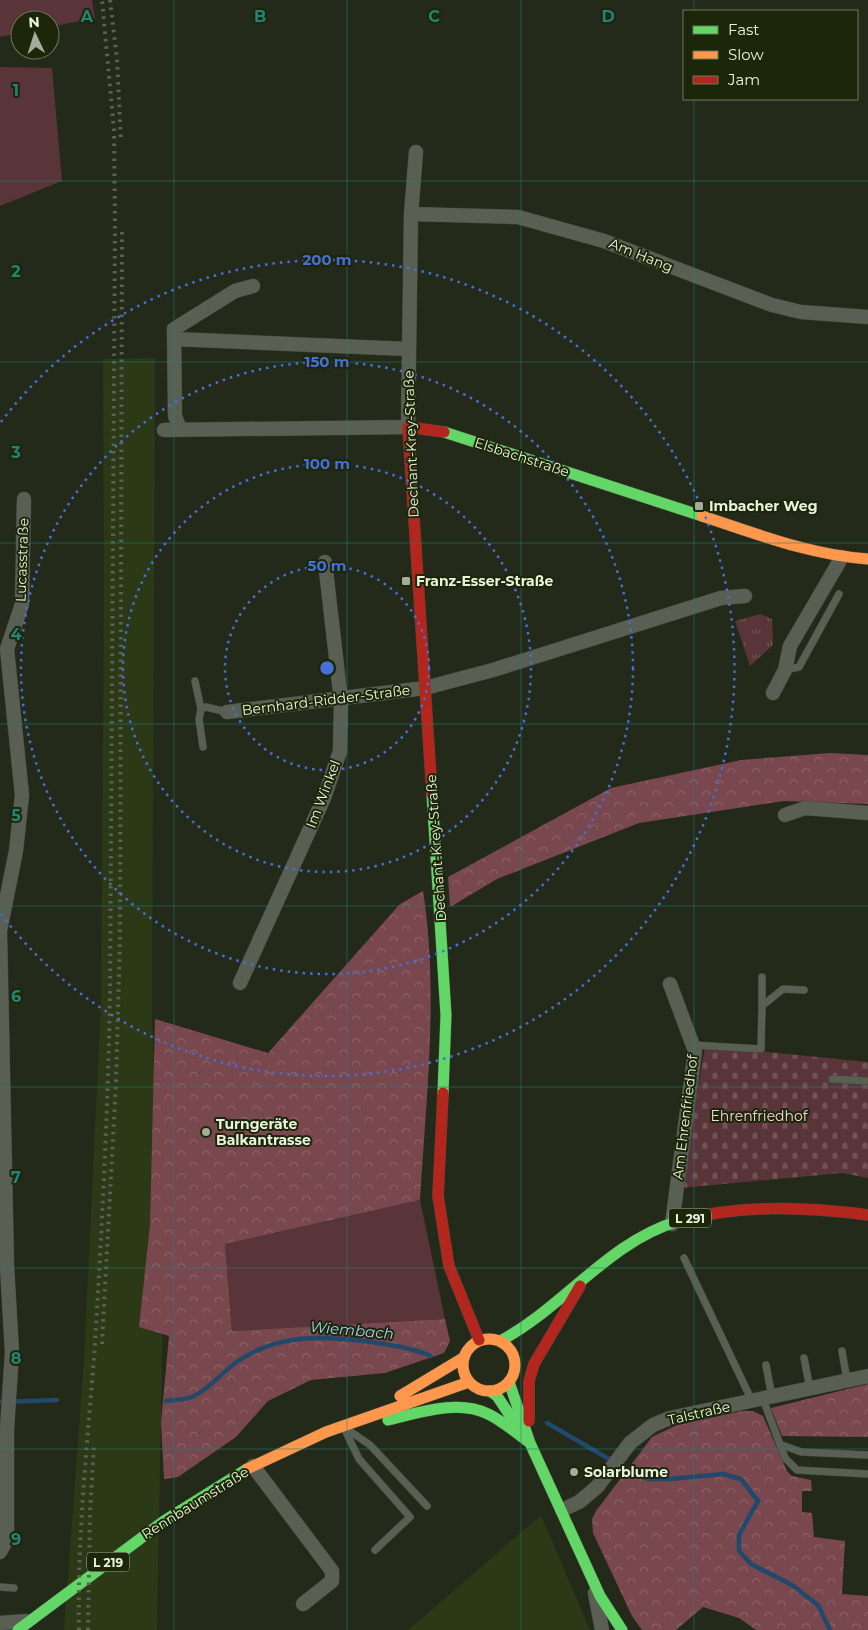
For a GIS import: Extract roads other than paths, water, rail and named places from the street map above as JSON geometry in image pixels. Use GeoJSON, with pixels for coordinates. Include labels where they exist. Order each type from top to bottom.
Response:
{"type":"FeatureCollection","features":[{"type":"Feature","properties":{"kind":"main road","name":"Elsbachstraße"},"geometry":{"type":"LineString","coordinates":[[408,427],[436,429],[794,546],[842,557],[868,559]]}},
{"type":"Feature","properties":{"kind":"main road","name":"Dechant-Krey-Straße"},"geometry":{"type":"LineString","coordinates":[[408,427],[446,1015],[438,1196],[449,1266],[479,1340]]}},
{"type":"Feature","properties":{"kind":"main road","name":"L 291"},"geometry":{"type":"LineString","coordinates":[[531,1336],[582,1284],[620,1251],[645,1236],[672,1224],[706,1214],[758,1208],[818,1208],[868,1215]]}},
{"type":"Feature","properties":{"kind":"main road"},"geometry":{"type":"LineString","coordinates":[[530,1443],[527,1398],[528,1381],[534,1364],[582,1284]]}},
{"type":"Feature","properties":{"kind":"main road","name":"L 291"},"geometry":{"type":"LineString","coordinates":[[500,1341],[510,1336],[582,1284]]}},
{"type":"Feature","properties":{"kind":"main road"},"geometry":{"type":"LineString","coordinates":[[491,1338],[500,1341],[518,1353],[514,1372],[509,1382],[501,1388],[490,1391],[477,1388],[464,1374],[464,1358],[469,1347],[479,1340],[491,1338]]}},
{"type":"Feature","properties":{"kind":"main road","name":"Rennbaumstraße"},"geometry":{"type":"LineString","coordinates":[[367,1416],[464,1358]]}},
{"type":"Feature","properties":{"kind":"main road","name":"Rennbaumstraße"},"geometry":{"type":"LineString","coordinates":[[18,1630],[144,1534],[187,1504],[253,1466],[367,1416],[422,1401],[450,1386],[470,1382]]}},
{"type":"Feature","properties":{"kind":"main road","name":"L 219"},"geometry":{"type":"LineString","coordinates":[[509,1382],[530,1443],[592,1578],[622,1630]]}},
{"type":"Feature","properties":{"kind":"main road","name":"L 219"},"geometry":{"type":"LineString","coordinates":[[490,1391],[497,1396],[530,1443]]}},
{"type":"Feature","properties":{"kind":"main road","name":"L 219"},"geometry":{"type":"LineString","coordinates":[[367,1416],[386,1420],[448,1408],[470,1409],[491,1416],[530,1443]]}},
{"type":"Feature","properties":{"kind":"street","name":"Dechant-Krey-Straße"},"geometry":{"type":"LineString","coordinates":[[408,427],[411,214],[416,152]]}},
{"type":"Feature","properties":{"kind":"street","name":"Am Hang"},"geometry":{"type":"LineString","coordinates":[[411,214],[518,217],[604,241],[772,305],[801,312],[868,317]]}},
{"type":"Feature","properties":{"kind":"street"},"geometry":{"type":"LineString","coordinates":[[180,429],[175,416],[174,329],[235,290],[253,286]]}},
{"type":"Feature","properties":{"kind":"street"},"geometry":{"type":"LineString","coordinates":[[174,339],[408,349]]}},
{"type":"Feature","properties":{"kind":"street","name":"Elsbachstraße"},"geometry":{"type":"LineString","coordinates":[[164,430],[408,427]]}},
{"type":"Feature","properties":{"kind":"street","name":"Lucasstraße"},"geometry":{"type":"LineString","coordinates":[[0,1552],[7,1538],[4,1437],[6,1377],[12,1352],[7,1266],[0,931],[16,851],[22,795],[3,649],[22,604],[24,499]]}},
{"type":"Feature","properties":{"kind":"street"},"geometry":{"type":"LineString","coordinates":[[773,693],[784,670],[790,646],[842,557]]}},
{"type":"Feature","properties":{"kind":"street","name":"Im Winkel"},"geometry":{"type":"LineString","coordinates":[[240,982],[324,798],[340,751],[340,698],[325,562]]}},
{"type":"Feature","properties":{"kind":"street"},"geometry":{"type":"LineString","coordinates":[[424,688],[502,667],[721,598],[745,596]]}},
{"type":"Feature","properties":{"kind":"street","name":"Bernhard-Ridder-Straße"},"geometry":{"type":"LineString","coordinates":[[227,712],[424,688]]}},
{"type":"Feature","properties":{"kind":"street"},"geometry":{"type":"LineString","coordinates":[[785,815],[805,808],[868,813]]}},
{"type":"Feature","properties":{"kind":"street","name":"Am Ehrenfriedhof"},"geometry":{"type":"LineString","coordinates":[[670,984],[695,1051],[672,1224]]}},
{"type":"Feature","properties":{"kind":"street","name":"Talstraße"},"geometry":{"type":"LineString","coordinates":[[562,1510],[579,1502],[597,1488],[620,1455],[641,1433],[670,1418],[868,1376]]}},
{"type":"Feature","properties":{"kind":"street","name":"Rennbaumstraße"},"geometry":{"type":"LineString","coordinates":[[253,1466],[332,1571],[332,1581],[303,1604]]}},
{"type":"Feature","properties":{"kind":"street"},"geometry":{"type":"LineString","coordinates":[[592,1578],[602,1630]]}},
{"type":"Feature","properties":{"kind":"street"},"geometry":{"type":"LineString","coordinates":[[0,1623],[30,1621]]}},
{"type":"Feature","properties":{"kind":"lane"},"geometry":{"type":"LineString","coordinates":[[784,670],[790,671],[798,667],[839,594]]}},
{"type":"Feature","properties":{"kind":"lane"},"geometry":{"type":"LineString","coordinates":[[195,681],[201,709],[199,719],[203,747]]}},
{"type":"Feature","properties":{"kind":"lane"},"geometry":{"type":"LineString","coordinates":[[201,709],[206,707],[227,712]]}},
{"type":"Feature","properties":{"kind":"lane"},"geometry":{"type":"LineString","coordinates":[[692,1045],[761,1049],[762,977]]}},
{"type":"Feature","properties":{"kind":"lane"},"geometry":{"type":"LineString","coordinates":[[762,1006],[783,989],[804,990]]}},
{"type":"Feature","properties":{"kind":"lane"},"geometry":{"type":"LineString","coordinates":[[832,1079],[868,1081]]}},
{"type":"Feature","properties":{"kind":"lane"},"geometry":{"type":"LineString","coordinates":[[684,1258],[762,1399],[782,1445],[785,1458],[797,1470],[868,1474]]}},
{"type":"Feature","properties":{"kind":"lane"},"geometry":{"type":"LineString","coordinates":[[842,1351],[847,1380]]}},
{"type":"Feature","properties":{"kind":"lane"},"geometry":{"type":"LineString","coordinates":[[804,1358],[810,1389]]}},
{"type":"Feature","properties":{"kind":"lane"},"geometry":{"type":"LineString","coordinates":[[762,1399],[766,1365]]}},
{"type":"Feature","properties":{"kind":"lane"},"geometry":{"type":"LineString","coordinates":[[342,1426],[370,1445],[427,1506]]}},
{"type":"Feature","properties":{"kind":"lane"},"geometry":{"type":"LineString","coordinates":[[342,1426],[359,1459],[410,1517],[375,1550]]}},
{"type":"Feature","properties":{"kind":"lane"},"geometry":{"type":"LineString","coordinates":[[782,1445],[801,1452],[868,1455]]}},
{"type":"Feature","properties":{"kind":"lane"},"geometry":{"type":"LineString","coordinates":[[0,1587],[14,1588]]}},
{"type":"Feature","properties":{"kind":"waterway","name":"Wiembach"},"geometry":{"type":"LineString","coordinates":[[166,1401],[192,1397],[205,1390],[238,1361],[270,1345],[286,1341],[336,1338],[401,1347],[431,1356]]}},
{"type":"Feature","properties":{"kind":"waterway","name":"Wiembach"},"geometry":{"type":"LineString","coordinates":[[0,1402],[57,1400]]}},
{"type":"Feature","properties":{"kind":"waterway","name":"Wiembach"},"geometry":{"type":"LineString","coordinates":[[547,1423],[633,1473],[648,1479],[671,1479],[723,1474],[741,1479],[758,1501],[739,1535],[739,1551],[751,1564],[792,1585],[818,1605],[830,1630]]}},
{"type":"Feature","properties":{"kind":"railway"},"geometry":{"type":"LineString","coordinates":[[79,1630],[81,1522],[95,1344],[108,1081],[110,993],[115,222],[114,130],[102,0]]}},
{"type":"Feature","properties":{"kind":"railway"},"geometry":{"type":"LineString","coordinates":[[110,0],[117,59],[121,142]]}},
{"type":"Feature","properties":{"kind":"railway"},"geometry":{"type":"LineString","coordinates":[[102,1344],[116,1082],[120,939],[122,227]]}},
{"type":"Feature","properties":{"kind":"railway"},"geometry":{"type":"LineString","coordinates":[[88,1630],[90,1513],[94,1444]]}},
{"type":"Feature","properties":{"kind":"place","name":"Imbacher Weg"},"geometry":{"type":"Point","coordinates":[699,506]}},
{"type":"Feature","properties":{"kind":"place","name":"Franz-Esser-Straße"},"geometry":{"type":"Point","coordinates":[406,581]}},
{"type":"Feature","properties":{"kind":"place","name":"Turngeräte Balkantrasse"},"geometry":{"type":"Point","coordinates":[206,1132]}},
{"type":"Feature","properties":{"kind":"place","name":"Solarblume"},"geometry":{"type":"Point","coordinates":[574,1472]}},
{"type":"Feature","properties":{"kind":"park label","name":"Ehrenfriedhof"},"geometry":{"type":"Point","coordinates":[759,1116]}}]}
